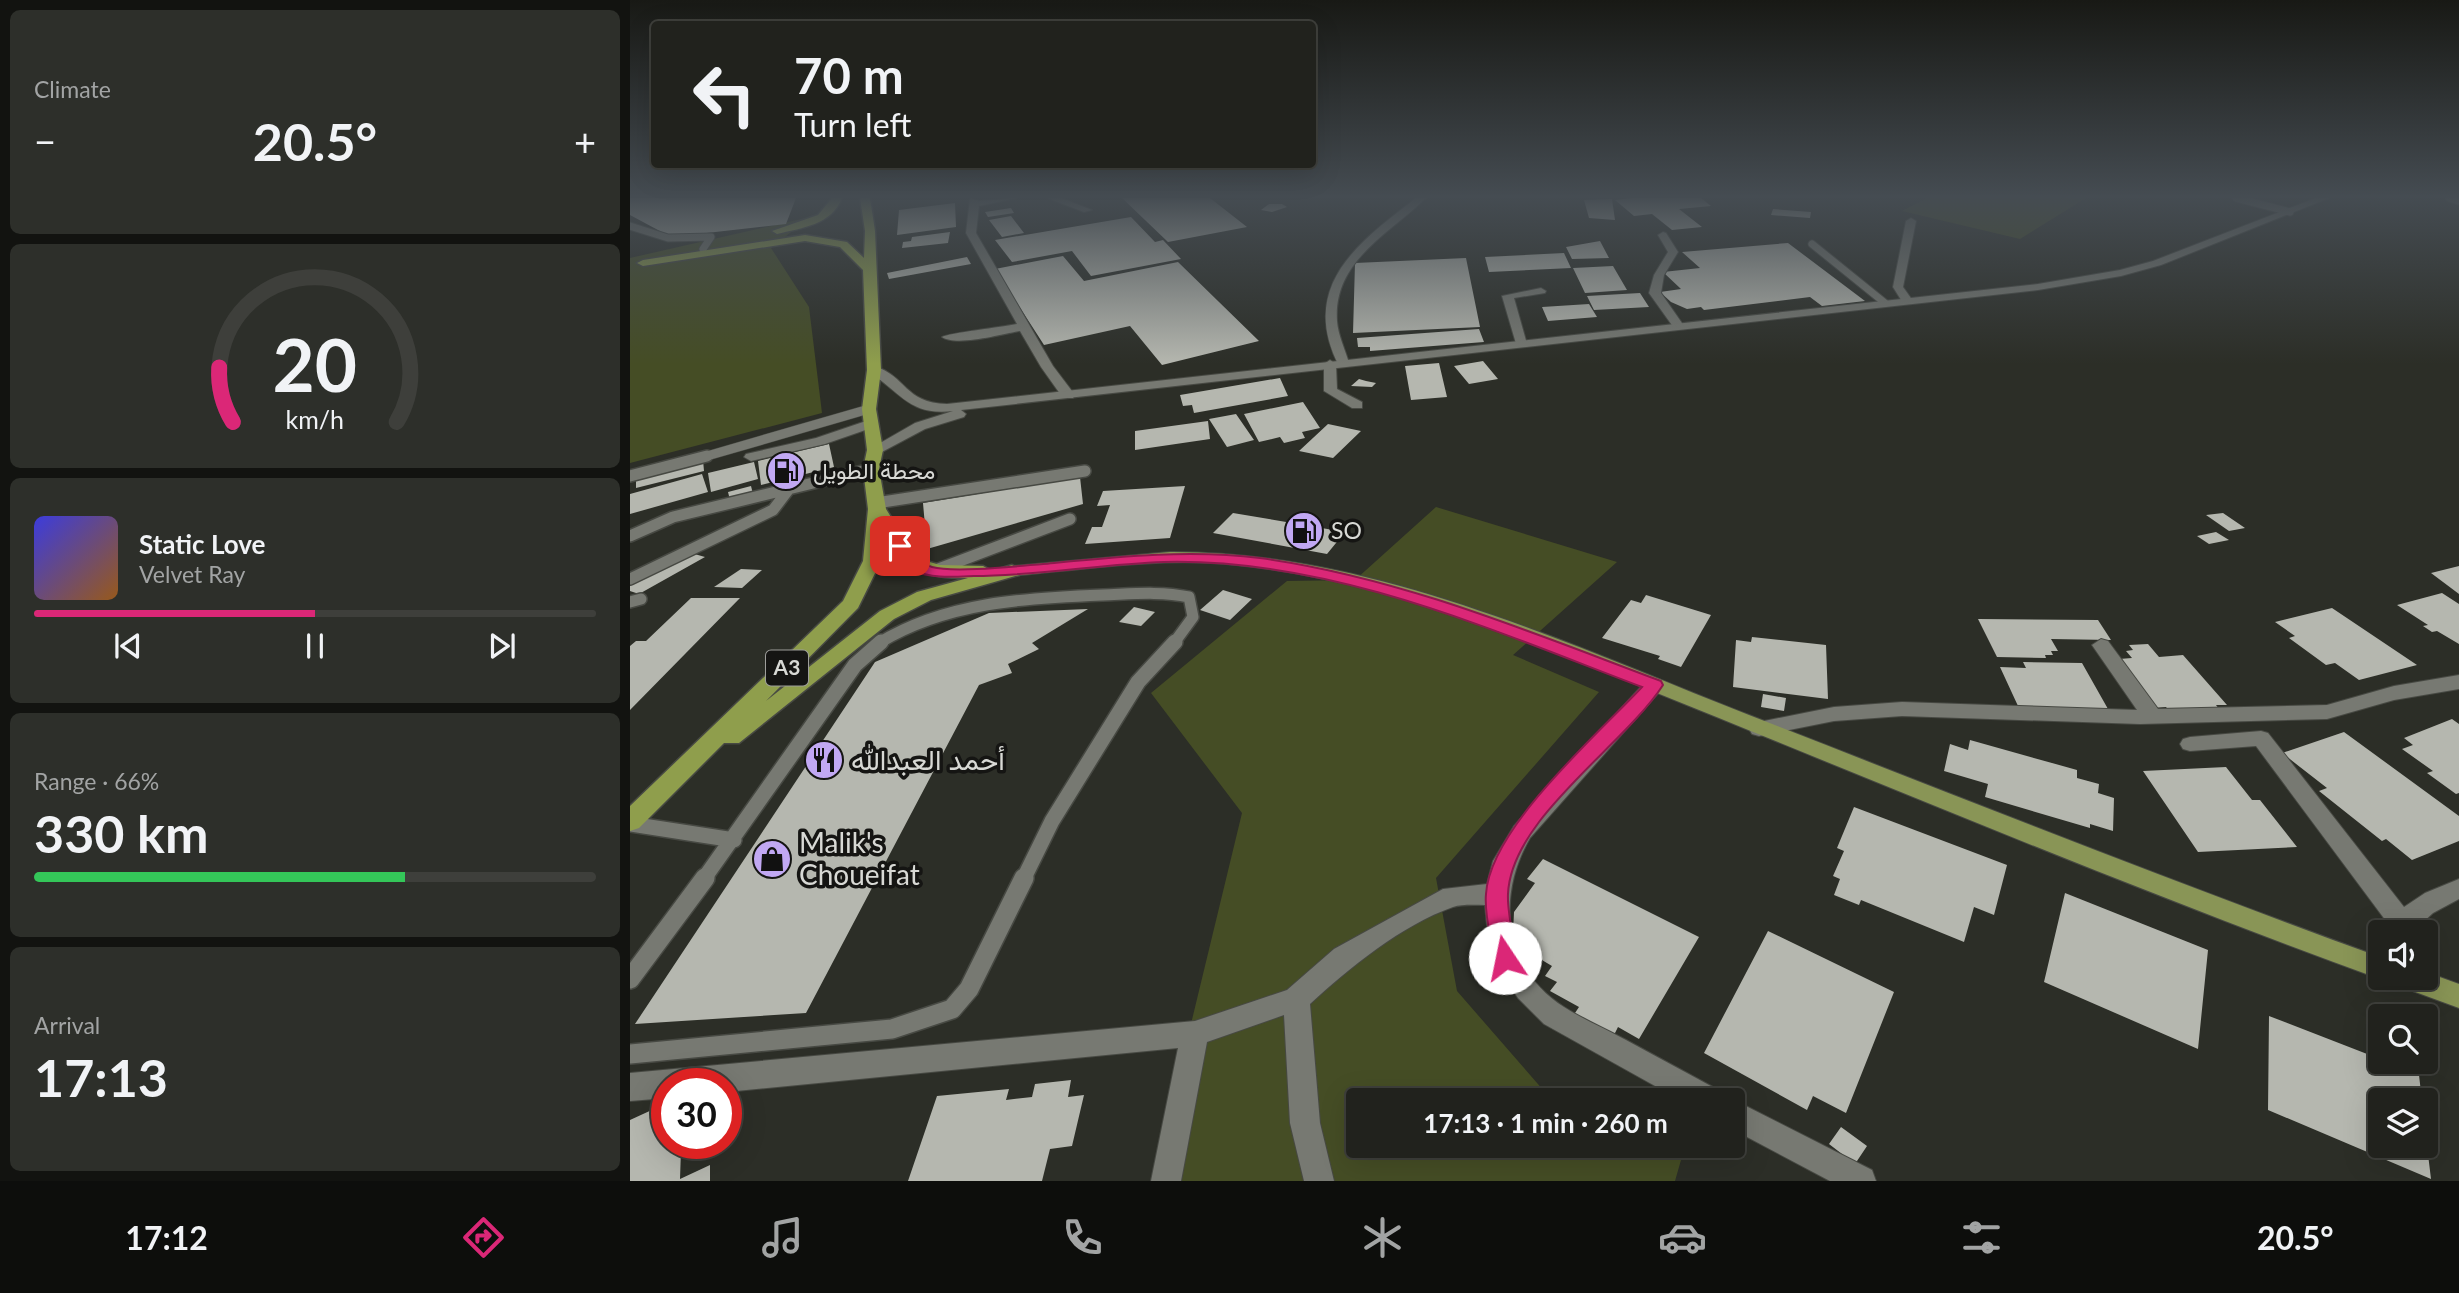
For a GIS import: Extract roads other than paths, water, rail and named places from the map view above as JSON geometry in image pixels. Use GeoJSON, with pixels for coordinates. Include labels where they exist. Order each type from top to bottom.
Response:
{"type":"FeatureCollection","features":[{"type":"Feature","properties":{"kind":"highway"},"geometry":{"type":"LineString","coordinates":[[630,266],[685,253]]}},
{"type":"Feature","properties":{"kind":"highway"},"geometry":{"type":"LineString","coordinates":[[643,263],[707,253]]}},
{"type":"Feature","properties":{"kind":"highway"},"geometry":{"type":"LineString","coordinates":[[852,253],[869,270]]}},
{"type":"Feature","properties":{"kind":"highway","name":"A3"},"geometry":{"type":"LineString","coordinates":[[630,823],[851,604],[872,561],[876,506],[872,469],[875,450],[870,416],[874,370],[869,253]]}},
{"type":"Feature","properties":{"kind":"highway"},"geometry":{"type":"LineString","coordinates":[[876,506],[914,565],[932,572],[1012,571]]}},
{"type":"Feature","properties":{"kind":"highway"},"geometry":{"type":"LineString","coordinates":[[686,769],[783,699],[887,615],[924,596],[1012,571]]}},
{"type":"Feature","properties":{"kind":"main road"},"geometry":{"type":"LineString","coordinates":[[1012,571],[1165,558],[1260,563],[1374,587],[1442,605],[2368,963]]}},
{"type":"Feature","properties":{"kind":"main road"},"geometry":{"type":"LineString","coordinates":[[2438,989],[2459,996]]}},
{"type":"Feature","properties":{"kind":"street"},"geometry":{"type":"LineString","coordinates":[[983,253],[1047,367],[1068,395]]}},
{"type":"Feature","properties":{"kind":"street"},"geometry":{"type":"LineString","coordinates":[[1356,253],[1335,288],[1331,320],[1336,363],[1331,391],[1357,404]]}},
{"type":"Feature","properties":{"kind":"street"},"geometry":{"type":"LineString","coordinates":[[1672,253],[1659,275],[1655,293],[1678,326]]}},
{"type":"Feature","properties":{"kind":"street"},"geometry":{"type":"LineString","coordinates":[[1905,253],[1898,287],[1907,301]]}},
{"type":"Feature","properties":{"kind":"street"},"geometry":{"type":"LineString","coordinates":[[874,370],[894,381],[907,401],[921,407],[996,404],[1336,363],[2038,287],[2121,273],[2183,253]]}},
{"type":"Feature","properties":{"kind":"street"},"geometry":{"type":"LineString","coordinates":[[1521,344],[1508,296],[1541,291]]}},
{"type":"Feature","properties":{"kind":"street"},"geometry":{"type":"LineString","coordinates":[[948,337],[983,335],[1026,326]]}},
{"type":"Feature","properties":{"kind":"street"},"geometry":{"type":"LineString","coordinates":[[875,450],[920,426],[996,404]]}},
{"type":"Feature","properties":{"kind":"street"},"geometry":{"type":"LineString","coordinates":[[751,457],[820,441],[870,416]]}},
{"type":"Feature","properties":{"kind":"street"},"geometry":{"type":"LineString","coordinates":[[2101,645],[2152,716]]}},
{"type":"Feature","properties":{"kind":"street"},"geometry":{"type":"LineString","coordinates":[[1759,729],[1834,714],[1902,709],[2152,716],[2327,712],[2394,693],[2459,682]]}},
{"type":"Feature","properties":{"kind":"street"},"geometry":{"type":"LineString","coordinates":[[1654,685],[1522,832],[1505,861],[1497,894],[1505,958],[1527,990],[1553,1016],[1686,1088]]}},
{"type":"Feature","properties":{"kind":"street"},"geometry":{"type":"LineString","coordinates":[[2190,744],[2261,738],[2394,920]]}},
{"type":"Feature","properties":{"kind":"street"},"geometry":{"type":"LineString","coordinates":[[2410,920],[2442,895],[2459,889]]}},
{"type":"Feature","properties":{"kind":"street"},"geometry":{"type":"LineString","coordinates":[[742,1077],[1121,1044],[1195,1034],[1296,999],[1343,957],[1409,917],[1452,896],[1497,894]]}},
{"type":"Feature","properties":{"kind":"street"},"geometry":{"type":"LineString","coordinates":[[1296,999],[1305,1123],[1319,1181]]}},
{"type":"Feature","properties":{"kind":"street"},"geometry":{"type":"LineString","coordinates":[[1166,1181],[1195,1034]]}},
{"type":"Feature","properties":{"kind":"street"},"geometry":{"type":"LineString","coordinates":[[630,1087],[651,1085]]}},
{"type":"Feature","properties":{"kind":"street"},"geometry":{"type":"LineString","coordinates":[[1745,1120],[1861,1181]]}},
{"type":"Feature","properties":{"kind":"lane"},"geometry":{"type":"LineString","coordinates":[[1823,253],[1885,303]]}},
{"type":"Feature","properties":{"kind":"lane"},"geometry":{"type":"LineString","coordinates":[[630,476],[870,416]]}},
{"type":"Feature","properties":{"kind":"lane"},"geometry":{"type":"LineString","coordinates":[[630,536],[673,517],[872,469]]}},
{"type":"Feature","properties":{"kind":"lane"},"geometry":{"type":"LineString","coordinates":[[876,506],[1085,471]]}},
{"type":"Feature","properties":{"kind":"lane"},"geometry":{"type":"LineString","coordinates":[[630,579],[773,510],[789,489]]}},
{"type":"Feature","properties":{"kind":"lane"},"geometry":{"type":"LineString","coordinates":[[932,572],[1070,519]]}},
{"type":"Feature","properties":{"kind":"lane"},"geometry":{"type":"LineString","coordinates":[[630,979],[734,840],[869,649],[890,637],[955,611],[997,602],[1165,592],[1189,597],[1193,617],[1170,649],[1138,681],[1086,764],[1052,821],[969,989],[952,1009],[892,1029],[630,1055]]}},
{"type":"Feature","properties":{"kind":"lane"},"geometry":{"type":"LineString","coordinates":[[630,823],[734,840]]}},
{"type":"Feature","properties":{"kind":"place","name":"محطة الطويل"},"geometry":{"type":"Point","coordinates":[786,471]}},
{"type":"Feature","properties":{"kind":"place","name":"SO"},"geometry":{"type":"Point","coordinates":[1304,531]}},
{"type":"Feature","properties":{"kind":"place","name":"أحمد العبدالله"},"geometry":{"type":"Point","coordinates":[824,760]}},
{"type":"Feature","properties":{"kind":"place","name":"Malik's Choueifat"},"geometry":{"type":"Point","coordinates":[772,859]}}]}
